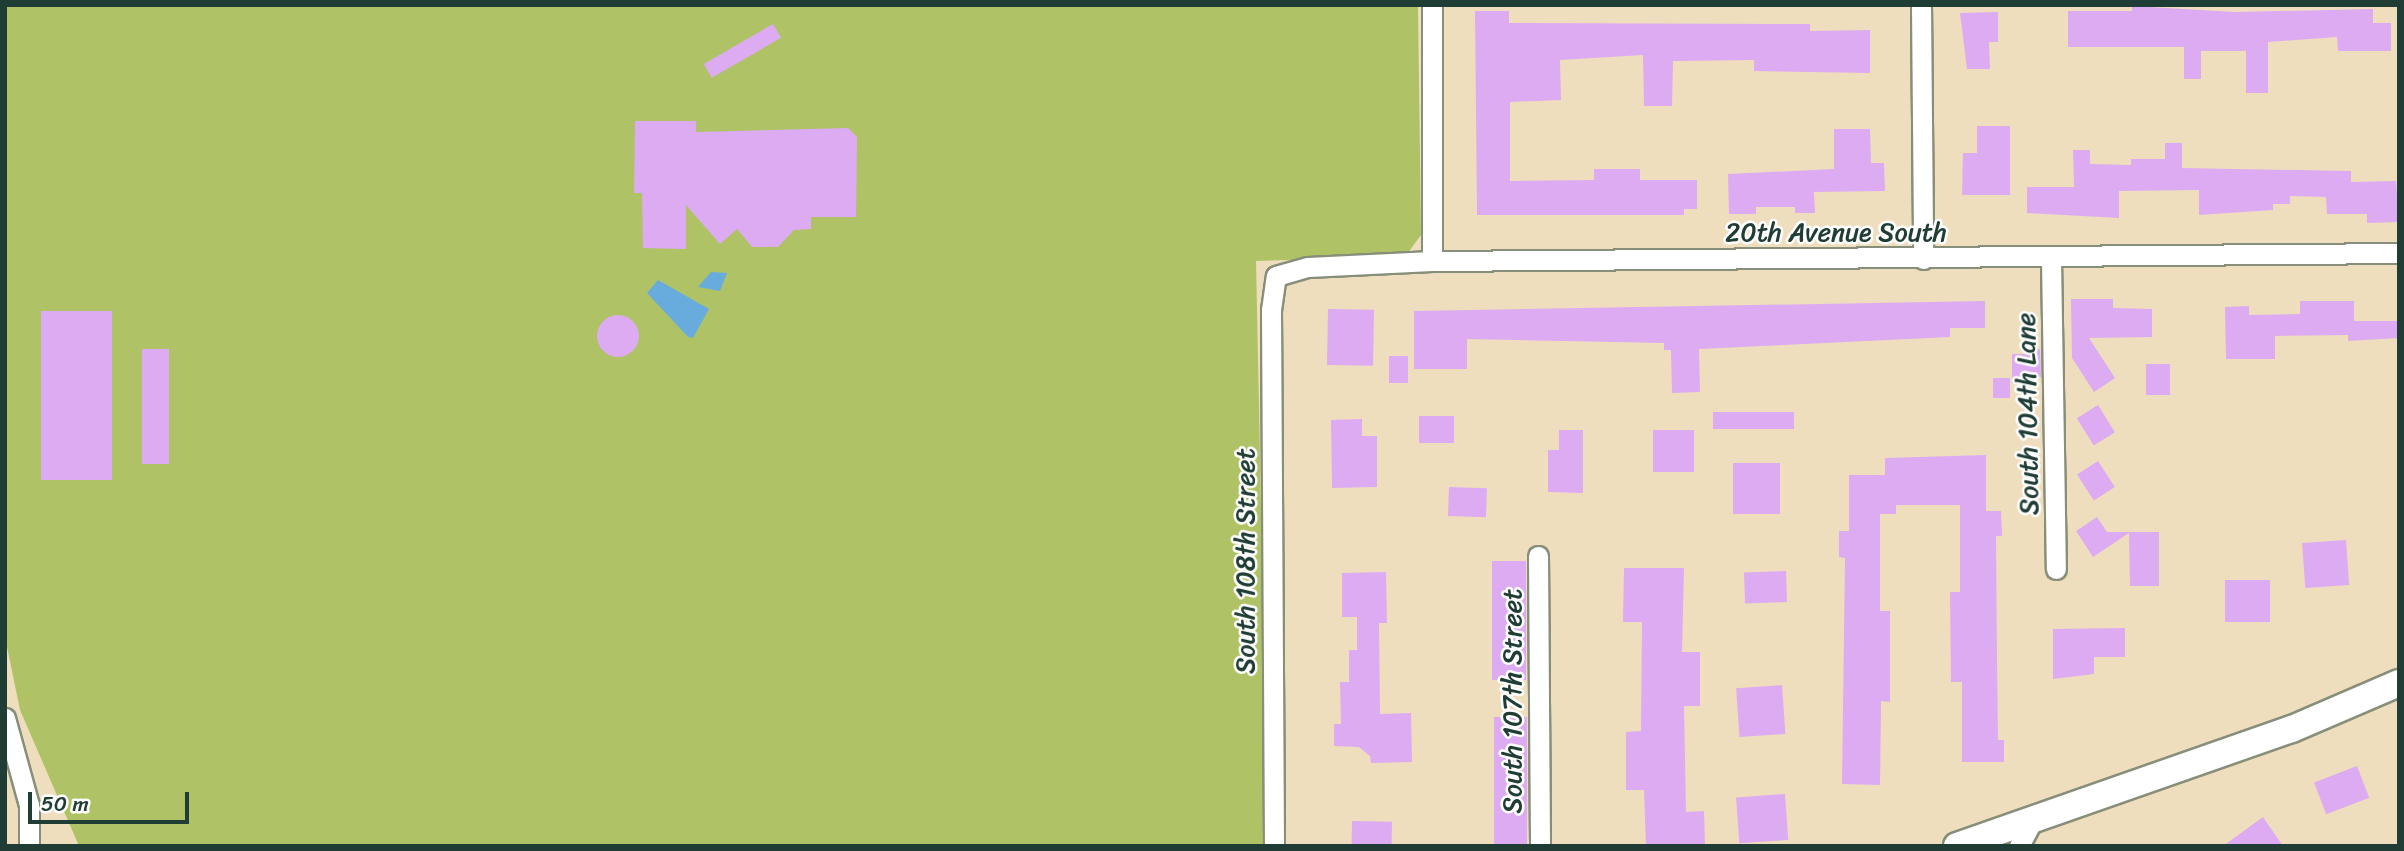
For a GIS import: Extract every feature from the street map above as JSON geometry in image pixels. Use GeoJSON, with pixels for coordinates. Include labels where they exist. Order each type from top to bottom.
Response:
{"type":"FeatureCollection","features":[{"type":"Feature","properties":{"kind":"main road"},"geometry":{"type":"LineString","coordinates":[[1957,846],[2292,729],[2399,683]]}},
{"type":"Feature","properties":{"kind":"street"},"geometry":{"type":"LineString","coordinates":[[1432,5],[1432,261]]}},
{"type":"Feature","properties":{"kind":"street"},"geometry":{"type":"LineString","coordinates":[[1921,5],[1923,260]]}},
{"type":"Feature","properties":{"kind":"street","name":"20th Avenue South"},"geometry":{"type":"LineString","coordinates":[[1276,276],[1308,267],[1432,261],[1923,260],[2399,253]]}},
{"type":"Feature","properties":{"kind":"street","name":"South 104th Lane"},"geometry":{"type":"LineString","coordinates":[[2052,258],[2056,569]]}},
{"type":"Feature","properties":{"kind":"street","name":"South 108th Street"},"geometry":{"type":"LineString","coordinates":[[1274,846],[1271,310],[1276,276]]}},
{"type":"Feature","properties":{"kind":"street","name":"South 107th Street"},"geometry":{"type":"LineString","coordinates":[[1538,556],[1540,846]]}},
{"type":"Feature","properties":{"kind":"street"},"geometry":{"type":"LineString","coordinates":[[5,718],[29,805],[29,846]]}},
{"type":"Feature","properties":{"kind":"street"},"geometry":{"type":"LineString","coordinates":[[2020,846],[2032,822]]}},
{"type":"Feature","properties":{"kind":"green space"},"geometry":{"type":"Polygon","coordinates":[[[5,5],[1418,5],[1421,235],[1405,257],[1256,261],[1268,846],[79,846],[20,710],[5,637],[5,5]]]}},
{"type":"Feature","properties":{"kind":"water"},"geometry":{"type":"Polygon","coordinates":[[[711,272],[727,273],[720,291],[698,287],[711,272]]]}},
{"type":"Feature","properties":{"kind":"water"},"geometry":{"type":"Polygon","coordinates":[[[658,280],[709,309],[693,338],[688,337],[647,293],[658,280]]]}},
{"type":"Feature","properties":{"kind":"building"},"geometry":{"type":"Polygon","coordinates":[[[2132,6],[2235,12],[2373,9],[2373,23],[2391,23],[2391,51],[2338,51],[2337,37],[2268,42],[2268,93],[2246,93],[2246,51],[2201,51],[2201,79],[2184,79],[2184,47],[2068,47],[2068,11],[2132,11],[2132,6]]]}},
{"type":"Feature","properties":{"kind":"building"},"geometry":{"type":"Polygon","coordinates":[[[1475,11],[1509,11],[1509,23],[1810,24],[1810,31],[1870,30],[1870,73],[1754,71],[1754,60],[1673,61],[1672,106],[1644,106],[1643,55],[1560,60],[1561,100],[1510,102],[1510,181],[1594,180],[1594,169],[1640,169],[1640,180],[1697,180],[1697,209],[1684,209],[1684,215],[1477,215],[1475,11]]]}},
{"type":"Feature","properties":{"kind":"building"},"geometry":{"type":"Polygon","coordinates":[[[1998,12],[1998,42],[1989,42],[1990,69],[1967,69],[1960,13],[1998,12]]]}},
{"type":"Feature","properties":{"kind":"building"},"geometry":{"type":"Polygon","coordinates":[[[773,24],[781,38],[712,78],[704,64],[773,24]]]}},
{"type":"Feature","properties":{"kind":"building"},"geometry":{"type":"Polygon","coordinates":[[[635,121],[696,121],[696,132],[848,128],[857,137],[856,217],[811,217],[811,229],[794,230],[778,247],[752,247],[737,229],[720,244],[686,205],[686,249],[643,248],[642,193],[634,193],[635,121]]]}},
{"type":"Feature","properties":{"kind":"building"},"geometry":{"type":"Polygon","coordinates":[[[1977,126],[2010,126],[2010,195],[1962,195],[1963,153],[1977,153],[1977,126]]]}},
{"type":"Feature","properties":{"kind":"building"},"geometry":{"type":"Polygon","coordinates":[[[1834,129],[1870,129],[1871,163],[1884,163],[1885,191],[1814,192],[1815,213],[1795,213],[1795,207],[1756,207],[1756,214],[1729,214],[1728,174],[1834,169],[1834,129]]]}},
{"type":"Feature","properties":{"kind":"building"},"geometry":{"type":"Polygon","coordinates":[[[2165,143],[2182,143],[2182,168],[2351,171],[2351,182],[2396,181],[2399,222],[2367,223],[2367,214],[2327,214],[2326,197],[2290,196],[2290,204],[2273,204],[2273,210],[2199,215],[2199,190],[2119,191],[2119,218],[2027,213],[2027,187],[2074,187],[2073,150],[2090,150],[2090,164],[2131,165],[2131,159],[2165,159],[2165,143]]]}},
{"type":"Feature","properties":{"kind":"building"},"geometry":{"type":"Polygon","coordinates":[[[2071,299],[2113,299],[2113,308],[2152,309],[2152,337],[2089,338],[2115,378],[2094,392],[2072,358],[2071,299]]]}},
{"type":"Feature","properties":{"kind":"building"},"geometry":{"type":"Polygon","coordinates":[[[1985,301],[1985,328],[1950,328],[1950,337],[1699,349],[1700,392],[1672,393],[1671,350],[1664,350],[1664,343],[1467,339],[1467,369],[1414,369],[1414,311],[1985,301]]]}},
{"type":"Feature","properties":{"kind":"building"},"geometry":{"type":"Polygon","coordinates":[[[2300,301],[2354,301],[2354,321],[2399,321],[2399,338],[2348,341],[2348,335],[2275,336],[2275,359],[2226,359],[2225,307],[2249,306],[2249,315],[2300,314],[2300,301]]]}},
{"type":"Feature","properties":{"kind":"building"},"geometry":{"type":"Polygon","coordinates":[[[1328,309],[1374,310],[1373,366],[1327,365],[1328,309]]]}},
{"type":"Feature","properties":{"kind":"building"},"geometry":{"type":"Polygon","coordinates":[[[41,311],[112,311],[112,480],[41,480],[41,311]]]}},
{"type":"Feature","properties":{"kind":"building"},"geometry":{"type":"Polygon","coordinates":[[[618,315],[633,321],[639,336],[633,351],[618,357],[603,351],[597,336],[603,321],[618,315]]]}},
{"type":"Feature","properties":{"kind":"building"},"geometry":{"type":"Polygon","coordinates":[[[2027,348],[2040,349],[2041,377],[2031,377],[2031,383],[2012,383],[2012,354],[2027,354],[2027,348]]]}},
{"type":"Feature","properties":{"kind":"building"},"geometry":{"type":"Polygon","coordinates":[[[142,349],[169,349],[169,464],[142,464],[142,349]]]}},
{"type":"Feature","properties":{"kind":"building"},"geometry":{"type":"Polygon","coordinates":[[[1389,356],[1408,356],[1408,383],[1389,383],[1389,356]]]}},
{"type":"Feature","properties":{"kind":"building"},"geometry":{"type":"Polygon","coordinates":[[[2146,364],[2170,364],[2170,395],[2146,395],[2146,364]]]}},
{"type":"Feature","properties":{"kind":"building"},"geometry":{"type":"Polygon","coordinates":[[[1993,378],[2010,378],[2010,398],[1993,398],[1993,378]]]}},
{"type":"Feature","properties":{"kind":"building"},"geometry":{"type":"Polygon","coordinates":[[[2098,405],[2115,432],[2094,445],[2077,418],[2098,405]]]}},
{"type":"Feature","properties":{"kind":"building"},"geometry":{"type":"Polygon","coordinates":[[[1713,412],[1794,412],[1794,429],[1713,429],[1713,412]]]}},
{"type":"Feature","properties":{"kind":"building"},"geometry":{"type":"Polygon","coordinates":[[[1419,416],[1454,416],[1454,443],[1419,443],[1419,416]]]}},
{"type":"Feature","properties":{"kind":"building"},"geometry":{"type":"Polygon","coordinates":[[[1362,419],[1362,436],[1377,436],[1377,487],[1332,488],[1331,420],[1362,419]]]}},
{"type":"Feature","properties":{"kind":"building"},"geometry":{"type":"Polygon","coordinates":[[[1559,430],[1583,430],[1583,493],[1548,492],[1548,450],[1559,450],[1559,430]]]}},
{"type":"Feature","properties":{"kind":"building"},"geometry":{"type":"Polygon","coordinates":[[[1653,430],[1694,430],[1694,472],[1653,472],[1653,430]]]}},
{"type":"Feature","properties":{"kind":"building"},"geometry":{"type":"Polygon","coordinates":[[[1986,455],[1986,511],[2001,511],[2002,536],[1996,536],[1997,660],[1998,740],[2004,740],[2004,762],[1962,762],[1962,682],[1951,682],[1950,592],[1960,592],[1960,505],[1896,505],[1896,514],[1880,514],[1880,611],[1890,611],[1890,702],[1881,701],[1880,785],[1842,784],[1845,558],[1839,557],[1839,531],[1849,531],[1849,475],[1885,475],[1885,458],[1986,455]]]}},
{"type":"Feature","properties":{"kind":"building"},"geometry":{"type":"Polygon","coordinates":[[[2098,461],[2115,487],[2094,501],[2077,475],[2098,461]]]}},
{"type":"Feature","properties":{"kind":"building"},"geometry":{"type":"Polygon","coordinates":[[[1733,463],[1780,463],[1780,514],[1733,514],[1733,463]]]}},
{"type":"Feature","properties":{"kind":"building"},"geometry":{"type":"Polygon","coordinates":[[[1449,487],[1487,488],[1486,517],[1448,516],[1449,487]]]}},
{"type":"Feature","properties":{"kind":"building"},"geometry":{"type":"Polygon","coordinates":[[[2097,517],[2107,532],[2159,532],[2159,586],[2130,586],[2129,533],[2093,557],[2076,531],[2097,517]]]}},
{"type":"Feature","properties":{"kind":"building"},"geometry":{"type":"Polygon","coordinates":[[[2346,540],[2349,585],[2305,588],[2302,543],[2346,540]]]}},
{"type":"Feature","properties":{"kind":"building"},"geometry":{"type":"Polygon","coordinates":[[[1492,561],[1526,561],[1526,680],[1492,680],[1492,561]]]}},
{"type":"Feature","properties":{"kind":"building"},"geometry":{"type":"Polygon","coordinates":[[[1624,568],[1684,568],[1682,652],[1700,652],[1700,706],[1684,706],[1686,812],[1704,811],[1705,846],[1646,846],[1644,790],[1626,790],[1626,732],[1641,731],[1642,622],[1623,622],[1624,568]]]}},
{"type":"Feature","properties":{"kind":"building"},"geometry":{"type":"Polygon","coordinates":[[[1786,571],[1787,602],[1745,603],[1744,572],[1786,571]]]}},
{"type":"Feature","properties":{"kind":"building"},"geometry":{"type":"Polygon","coordinates":[[[1386,572],[1387,623],[1379,623],[1380,714],[1411,713],[1412,762],[1371,763],[1370,756],[1359,747],[1334,746],[1334,724],[1341,724],[1340,682],[1349,682],[1349,650],[1357,650],[1357,617],[1342,617],[1342,573],[1386,572]]]}},
{"type":"Feature","properties":{"kind":"building"},"geometry":{"type":"Polygon","coordinates":[[[2225,580],[2270,580],[2270,622],[2225,622],[2225,580]]]}},
{"type":"Feature","properties":{"kind":"building"},"geometry":{"type":"Polygon","coordinates":[[[2125,628],[2125,657],[2094,657],[2094,674],[2053,679],[2053,629],[2125,628]]]}},
{"type":"Feature","properties":{"kind":"building"},"geometry":{"type":"Polygon","coordinates":[[[1782,685],[1785,734],[1740,737],[1736,688],[1782,685]]]}},
{"type":"Feature","properties":{"kind":"building"},"geometry":{"type":"Polygon","coordinates":[[[1494,717],[1527,717],[1527,846],[1494,846],[1494,717]]]}},
{"type":"Feature","properties":{"kind":"building"},"geometry":{"type":"Polygon","coordinates":[[[2357,766],[2369,798],[2326,814],[2314,782],[2357,766]]]}},
{"type":"Feature","properties":{"kind":"building"},"geometry":{"type":"Polygon","coordinates":[[[1785,794],[1788,840],[1739,843],[1736,797],[1785,794]]]}},
{"type":"Feature","properties":{"kind":"building"},"geometry":{"type":"Polygon","coordinates":[[[2263,817],[2283,846],[2223,846],[2263,817]]]}},
{"type":"Feature","properties":{"kind":"building"},"geometry":{"type":"Polygon","coordinates":[[[1352,821],[1392,822],[1392,846],[1352,846],[1352,821]]]}}]}
